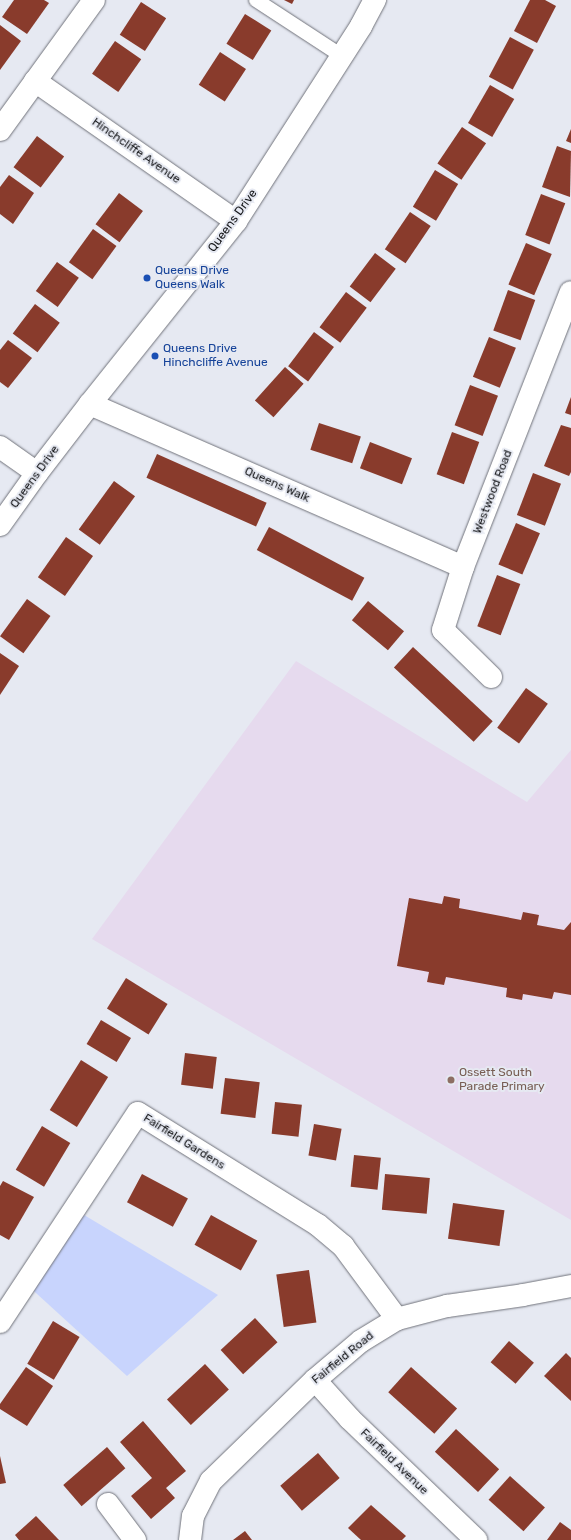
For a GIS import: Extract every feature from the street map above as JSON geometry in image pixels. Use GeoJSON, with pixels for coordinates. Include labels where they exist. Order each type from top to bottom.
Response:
{"type":"FeatureCollection","features":[{"type":"Feature","properties":{"kind":"street"},"geometry":{"type":"LineString","coordinates":[[0,130],[94,0]]}},
{"type":"Feature","properties":{"kind":"street","name":"Queens Drive"},"geometry":{"type":"LineString","coordinates":[[0,525],[37,473],[90,404],[236,221],[342,56],[375,0]]}},
{"type":"Feature","properties":{"kind":"street","name":"Hinchcliffe Avenue"},"geometry":{"type":"LineString","coordinates":[[35,81],[236,221]]}},
{"type":"Feature","properties":{"kind":"street","name":"Westwood Road"},"geometry":{"type":"LineString","coordinates":[[491,678],[443,630],[463,567],[571,292]]}},
{"type":"Feature","properties":{"kind":"street","name":"Queens Walk"},"geometry":{"type":"LineString","coordinates":[[90,404],[463,567]]}},
{"type":"Feature","properties":{"kind":"street"},"geometry":{"type":"LineString","coordinates":[[0,447],[37,473]]}},
{"type":"Feature","properties":{"kind":"street","name":"Fairfield Gardens"},"geometry":{"type":"LineString","coordinates":[[0,1322],[138,1113],[318,1225],[343,1246],[397,1318]]}},
{"type":"Feature","properties":{"kind":"street","name":"Fairfield Road"},"geometry":{"type":"LineString","coordinates":[[190,1540],[193,1516],[211,1481],[315,1380],[361,1341],[397,1318],[447,1306],[523,1295],[571,1286]]}},
{"type":"Feature","properties":{"kind":"street","name":"Fairfield Avenue"},"geometry":{"type":"LineString","coordinates":[[315,1380],[350,1419],[476,1540]]}},
{"type":"Feature","properties":{"kind":"street"},"geometry":{"type":"LineString","coordinates":[[108,1504],[135,1540]]}},
{"type":"Feature","properties":{"kind":"lane"},"geometry":{"type":"LineString","coordinates":[[256,0],[342,56]]}},
{"type":"Feature","properties":{"kind":"shaded area","name":"Ossett South Parade Primary"},"geometry":{"type":"Polygon","coordinates":[[[296,661],[527,802],[571,750],[571,1220],[92,939],[296,661]]]}},
{"type":"Feature","properties":{"kind":"shaded area"},"geometry":{"type":"Polygon","coordinates":[[[74,1209],[218,1295],[127,1376],[25,1283],[74,1209]]]}},
{"type":"Feature","properties":{"kind":"building"},"geometry":{"type":"Polygon","coordinates":[[[14,0],[44,0],[49,3],[27,34],[2,17],[14,0]]]}},
{"type":"Feature","properties":{"kind":"building"},"geometry":{"type":"Polygon","coordinates":[[[284,0],[294,0],[292,4],[284,0]]]}},
{"type":"Feature","properties":{"kind":"building"},"geometry":{"type":"Polygon","coordinates":[[[530,0],[545,0],[556,6],[537,43],[514,31],[530,0]]]}},
{"type":"Feature","properties":{"kind":"building"},"geometry":{"type":"Polygon","coordinates":[[[141,2],[166,18],[145,51],[120,35],[141,2]]]}},
{"type":"Feature","properties":{"kind":"building"},"geometry":{"type":"Polygon","coordinates":[[[245,14],[271,30],[253,60],[226,44],[245,14]]]}},
{"type":"Feature","properties":{"kind":"building"},"geometry":{"type":"Polygon","coordinates":[[[0,25],[21,41],[0,70],[0,25]]]}},
{"type":"Feature","properties":{"kind":"building"},"geometry":{"type":"Polygon","coordinates":[[[510,37],[534,50],[513,89],[489,77],[510,37]]]}},
{"type":"Feature","properties":{"kind":"building"},"geometry":{"type":"Polygon","coordinates":[[[115,41],[141,59],[118,92],[92,74],[115,41]]]}},
{"type":"Feature","properties":{"kind":"building"},"geometry":{"type":"Polygon","coordinates":[[[220,52],[246,69],[225,102],[199,85],[220,52]]]}},
{"type":"Feature","properties":{"kind":"building"},"geometry":{"type":"Polygon","coordinates":[[[490,85],[514,99],[492,137],[468,123],[490,85]]]}},
{"type":"Feature","properties":{"kind":"building"},"geometry":{"type":"Polygon","coordinates":[[[462,127],[486,143],[461,180],[437,163],[462,127]]]}},
{"type":"Feature","properties":{"kind":"building"},"geometry":{"type":"Polygon","coordinates":[[[571,129],[571,143],[566,141],[571,129]]]}},
{"type":"Feature","properties":{"kind":"building"},"geometry":{"type":"Polygon","coordinates":[[[37,136],[64,156],[41,188],[14,167],[37,136]]]}},
{"type":"Feature","properties":{"kind":"building"},"geometry":{"type":"Polygon","coordinates":[[[557,146],[571,151],[570,197],[542,187],[557,146]]]}},
{"type":"Feature","properties":{"kind":"building"},"geometry":{"type":"Polygon","coordinates":[[[435,170],[458,184],[436,221],[413,207],[435,170]]]}},
{"type":"Feature","properties":{"kind":"building"},"geometry":{"type":"Polygon","coordinates":[[[9,175],[34,193],[13,224],[0,214],[0,187],[9,175]]]}},
{"type":"Feature","properties":{"kind":"building"},"geometry":{"type":"Polygon","coordinates":[[[119,193],[143,211],[119,242],[96,224],[119,193]]]}},
{"type":"Feature","properties":{"kind":"building"},"geometry":{"type":"Polygon","coordinates":[[[541,194],[565,203],[550,244],[525,235],[541,194]]]}},
{"type":"Feature","properties":{"kind":"building"},"geometry":{"type":"Polygon","coordinates":[[[410,212],[431,226],[406,263],[385,249],[410,212]]]}},
{"type":"Feature","properties":{"kind":"building"},"geometry":{"type":"Polygon","coordinates":[[[93,229],[116,246],[92,279],[69,262],[93,229]]]}},
{"type":"Feature","properties":{"kind":"building"},"geometry":{"type":"Polygon","coordinates":[[[526,243],[552,254],[534,295],[508,284],[526,243]]]}},
{"type":"Feature","properties":{"kind":"building"},"geometry":{"type":"Polygon","coordinates":[[[375,253],[396,269],[370,302],[350,287],[375,253]]]}},
{"type":"Feature","properties":{"kind":"building"},"geometry":{"type":"Polygon","coordinates":[[[57,262],[79,278],[58,307],[36,291],[57,262]]]}},
{"type":"Feature","properties":{"kind":"building"},"geometry":{"type":"Polygon","coordinates":[[[508,290],[535,300],[521,340],[493,330],[508,290]]]}},
{"type":"Feature","properties":{"kind":"building"},"geometry":{"type":"Polygon","coordinates":[[[346,292],[367,308],[340,343],[320,327],[346,292]]]}},
{"type":"Feature","properties":{"kind":"building"},"geometry":{"type":"Polygon","coordinates":[[[35,304],[60,323],[37,352],[13,334],[35,304]]]}},
{"type":"Feature","properties":{"kind":"building"},"geometry":{"type":"Polygon","coordinates":[[[314,332],[334,347],[308,381],[288,366],[314,332]]]}},
{"type":"Feature","properties":{"kind":"building"},"geometry":{"type":"Polygon","coordinates":[[[489,337],[516,348],[500,388],[473,377],[489,337]]]}},
{"type":"Feature","properties":{"kind":"building"},"geometry":{"type":"Polygon","coordinates":[[[8,340],[32,358],[8,388],[0,382],[0,350],[8,340]]]}},
{"type":"Feature","properties":{"kind":"building"},"geometry":{"type":"Polygon","coordinates":[[[285,367],[304,384],[273,417],[255,400],[285,367]]]}},
{"type":"Feature","properties":{"kind":"building"},"geometry":{"type":"Polygon","coordinates":[[[470,385],[498,396],[483,436],[455,425],[470,385]]]}},
{"type":"Feature","properties":{"kind":"building"},"geometry":{"type":"Polygon","coordinates":[[[571,397],[571,415],[565,413],[571,397]]]}},
{"type":"Feature","properties":{"kind":"building"},"geometry":{"type":"Polygon","coordinates":[[[319,423],[361,437],[352,463],[310,450],[319,423]]]}},
{"type":"Feature","properties":{"kind":"building"},"geometry":{"type":"Polygon","coordinates":[[[561,425],[571,428],[571,472],[569,476],[544,466],[561,425]]]}},
{"type":"Feature","properties":{"kind":"building"},"geometry":{"type":"Polygon","coordinates":[[[452,432],[479,442],[464,484],[437,474],[452,432]]]}},
{"type":"Feature","properties":{"kind":"building"},"geometry":{"type":"Polygon","coordinates":[[[370,442],[412,458],[402,484],[360,468],[370,442]]]}},
{"type":"Feature","properties":{"kind":"building"},"geometry":{"type":"Polygon","coordinates":[[[157,454],[267,503],[256,527],[146,478],[157,454]]]}},
{"type":"Feature","properties":{"kind":"building"},"geometry":{"type":"Polygon","coordinates":[[[533,473],[561,484],[545,526],[517,515],[533,473]]]}},
{"type":"Feature","properties":{"kind":"building"},"geometry":{"type":"Polygon","coordinates":[[[114,481],[135,496],[100,545],[79,530],[114,481]]]}},
{"type":"Feature","properties":{"kind":"building"},"geometry":{"type":"Polygon","coordinates":[[[516,523],[540,533],[522,575],[498,564],[516,523]]]}},
{"type":"Feature","properties":{"kind":"building"},"geometry":{"type":"Polygon","coordinates":[[[269,527],[364,578],[352,601],[257,550],[269,527]]]}},
{"type":"Feature","properties":{"kind":"building"},"geometry":{"type":"Polygon","coordinates":[[[66,537],[93,556],[65,596],[38,577],[66,537]]]}},
{"type":"Feature","properties":{"kind":"building"},"geometry":{"type":"Polygon","coordinates":[[[497,575],[520,584],[501,635],[477,626],[497,575]]]}},
{"type":"Feature","properties":{"kind":"building"},"geometry":{"type":"Polygon","coordinates":[[[27,599],[50,616],[23,653],[0,636],[27,599]]]}},
{"type":"Feature","properties":{"kind":"building"},"geometry":{"type":"Polygon","coordinates":[[[368,601],[404,631],[388,650],[352,620],[368,601]]]}},
{"type":"Feature","properties":{"kind":"building"},"geometry":{"type":"Polygon","coordinates":[[[413,647],[493,721],[474,742],[394,667],[413,647]]]}},
{"type":"Feature","properties":{"kind":"building"},"geometry":{"type":"Polygon","coordinates":[[[0,653],[19,666],[0,695],[0,653]]]}},
{"type":"Feature","properties":{"kind":"building"},"geometry":{"type":"Polygon","coordinates":[[[526,688],[548,704],[519,744],[497,728],[526,688]]]}},
{"type":"Feature","properties":{"kind":"building"},"geometry":{"type":"Polygon","coordinates":[[[444,896],[460,899],[459,908],[521,920],[523,912],[539,915],[537,925],[564,930],[571,922],[571,995],[554,992],[552,999],[523,994],[522,1000],[506,997],[507,988],[446,977],[444,985],[427,982],[429,972],[397,966],[409,898],[442,904],[444,896]]]}},
{"type":"Feature","properties":{"kind":"building"},"geometry":{"type":"Polygon","coordinates":[[[126,978],[168,1004],[148,1034],[107,1009],[126,978]]]}},
{"type":"Feature","properties":{"kind":"building"},"geometry":{"type":"Polygon","coordinates":[[[101,1020],[131,1038],[117,1062],[87,1044],[101,1020]]]}},
{"type":"Feature","properties":{"kind":"building"},"geometry":{"type":"Polygon","coordinates":[[[185,1053],[217,1057],[213,1089],[181,1085],[185,1053]]]}},
{"type":"Feature","properties":{"kind":"building"},"geometry":{"type":"Polygon","coordinates":[[[81,1060],[108,1077],[77,1127],[50,1110],[81,1060]]]}},
{"type":"Feature","properties":{"kind":"building"},"geometry":{"type":"Polygon","coordinates":[[[225,1078],[260,1082],[255,1118],[221,1114],[225,1078]]]}},
{"type":"Feature","properties":{"kind":"building"},"geometry":{"type":"Polygon","coordinates":[[[275,1102],[302,1105],[299,1137],[272,1134],[275,1102]]]}},
{"type":"Feature","properties":{"kind":"building"},"geometry":{"type":"Polygon","coordinates":[[[314,1124],[342,1129],[336,1160],[308,1156],[314,1124]]]}},
{"type":"Feature","properties":{"kind":"building"},"geometry":{"type":"Polygon","coordinates":[[[42,1126],[70,1143],[44,1187],[16,1170],[42,1126]]]}},
{"type":"Feature","properties":{"kind":"building"},"geometry":{"type":"Polygon","coordinates":[[[354,1155],[381,1158],[378,1190],[351,1187],[354,1155]]]}},
{"type":"Feature","properties":{"kind":"building"},"geometry":{"type":"Polygon","coordinates":[[[142,1174],[188,1198],[173,1227],[127,1202],[142,1174]]]}},
{"type":"Feature","properties":{"kind":"building"},"geometry":{"type":"Polygon","coordinates":[[[385,1174],[430,1178],[427,1214],[382,1210],[385,1174]]]}},
{"type":"Feature","properties":{"kind":"building"},"geometry":{"type":"Polygon","coordinates":[[[3,1181],[34,1197],[9,1240],[0,1235],[0,1186],[3,1181]]]}},
{"type":"Feature","properties":{"kind":"building"},"geometry":{"type":"Polygon","coordinates":[[[453,1203],[504,1210],[499,1246],[448,1239],[453,1203]]]}},
{"type":"Feature","properties":{"kind":"building"},"geometry":{"type":"Polygon","coordinates":[[[211,1215],[257,1241],[241,1270],[195,1245],[211,1215]]]}},
{"type":"Feature","properties":{"kind":"building"},"geometry":{"type":"Polygon","coordinates":[[[309,1270],[316,1322],[284,1327],[276,1275],[309,1270]]]}},
{"type":"Feature","properties":{"kind":"building"},"geometry":{"type":"Polygon","coordinates":[[[255,1318],[278,1342],[243,1374],[221,1350],[255,1318]]]}},
{"type":"Feature","properties":{"kind":"building"},"geometry":{"type":"Polygon","coordinates":[[[53,1321],[80,1337],[54,1380],[27,1364],[53,1321]]]}},
{"type":"Feature","properties":{"kind":"building"},"geometry":{"type":"Polygon","coordinates":[[[509,1341],[534,1363],[516,1384],[491,1362],[509,1341]]]}},
{"type":"Feature","properties":{"kind":"building"},"geometry":{"type":"Polygon","coordinates":[[[566,1353],[571,1358],[571,1401],[544,1376],[566,1353]]]}},
{"type":"Feature","properties":{"kind":"building"},"geometry":{"type":"Polygon","coordinates":[[[205,1364],[229,1390],[191,1425],[167,1399],[205,1364]]]}},
{"type":"Feature","properties":{"kind":"building"},"geometry":{"type":"Polygon","coordinates":[[[26,1367],[53,1386],[27,1426],[0,1409],[0,1404],[26,1367]]]}},
{"type":"Feature","properties":{"kind":"building"},"geometry":{"type":"Polygon","coordinates":[[[411,1367],[457,1408],[434,1434],[388,1392],[411,1367]]]}},
{"type":"Feature","properties":{"kind":"building"},"geometry":{"type":"Polygon","coordinates":[[[143,1421],[186,1471],[166,1488],[175,1498],[151,1519],[131,1496],[152,1478],[120,1442],[143,1421]]]}},
{"type":"Feature","properties":{"kind":"building"},"geometry":{"type":"Polygon","coordinates":[[[456,1429],[499,1469],[478,1492],[435,1452],[456,1429]]]}},
{"type":"Feature","properties":{"kind":"building"},"geometry":{"type":"Polygon","coordinates":[[[107,1447],[125,1468],[82,1506],[63,1485],[107,1447]]]}},
{"type":"Feature","properties":{"kind":"building"},"geometry":{"type":"Polygon","coordinates":[[[318,1453],[340,1478],[302,1511],[280,1486],[318,1453]]]}},
{"type":"Feature","properties":{"kind":"building"},"geometry":{"type":"Polygon","coordinates":[[[0,1456],[6,1483],[0,1484],[0,1456]]]}},
{"type":"Feature","properties":{"kind":"building"},"geometry":{"type":"Polygon","coordinates":[[[510,1476],[545,1507],[524,1531],[489,1500],[510,1476]]]}},
{"type":"Feature","properties":{"kind":"building"},"geometry":{"type":"Polygon","coordinates":[[[371,1505],[406,1536],[402,1540],[361,1540],[348,1528],[371,1505]]]}},
{"type":"Feature","properties":{"kind":"building"},"geometry":{"type":"Polygon","coordinates":[[[36,1516],[59,1540],[19,1540],[15,1535],[36,1516]]]}},
{"type":"Feature","properties":{"kind":"building"},"geometry":{"type":"Polygon","coordinates":[[[560,1522],[571,1530],[571,1540],[547,1540],[560,1522]]]}},
{"type":"Feature","properties":{"kind":"building"},"geometry":{"type":"Polygon","coordinates":[[[245,1531],[252,1540],[233,1540],[245,1531]]]}},
{"type":"Feature","properties":{"kind":"place","name":"Queens Drive Queens Walk"},"geometry":{"type":"Point","coordinates":[147,278]}},
{"type":"Feature","properties":{"kind":"place","name":"Queens Drive Hinchcliffe Avenue"},"geometry":{"type":"Point","coordinates":[155,356]}},
{"type":"Feature","properties":{"kind":"place","name":"Ossett South Parade Primary"},"geometry":{"type":"Point","coordinates":[451,1080]}}]}
